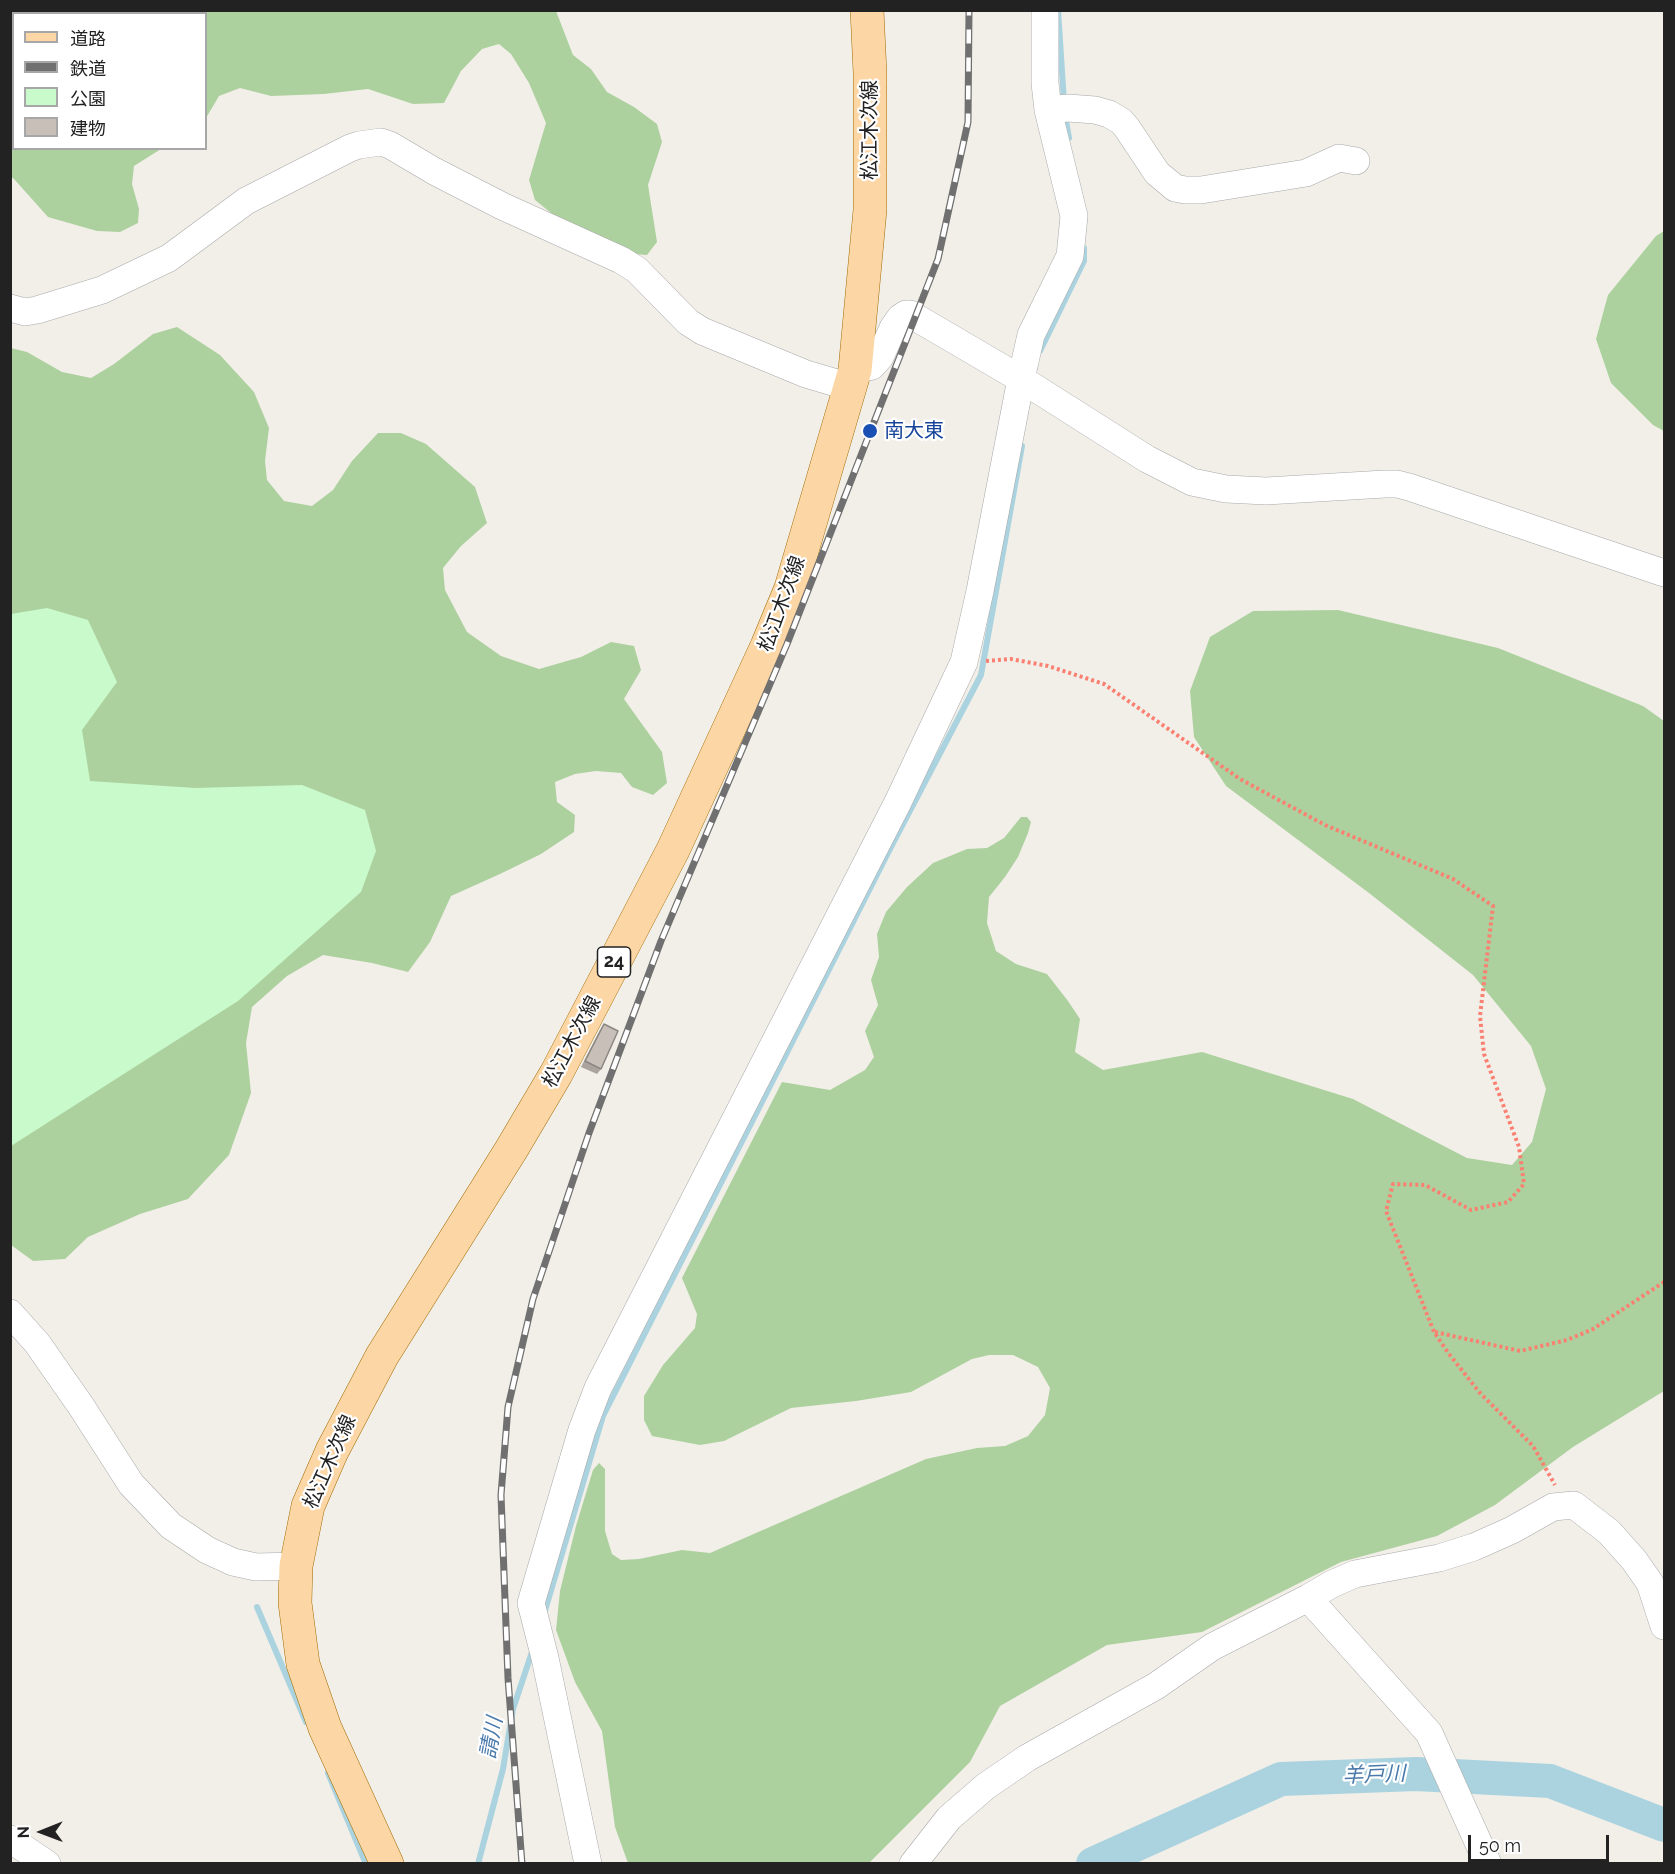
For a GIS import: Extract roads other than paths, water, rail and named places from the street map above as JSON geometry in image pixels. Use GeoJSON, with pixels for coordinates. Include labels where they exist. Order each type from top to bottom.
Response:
{"type":"FeatureCollection","features":[{"type":"Feature","properties":{"kind":"main road","name":"松江木次線"},"geometry":{"type":"LineString","coordinates":[[387,1863],[325,1728],[303,1664],[295,1602],[296,1566],[308,1506],[332,1450],[382,1356],[556,1074],[673,850],[767,646],[791,588],[852,378],[870,210],[870,73],[867,10]]}},
{"type":"Feature","properties":{"kind":"street"},"geometry":{"type":"LineString","coordinates":[[588,1863],[545,1658],[531,1603],[582,1430],[598,1388],[898,802],[964,662],[1029,384],[1031,335],[1070,256],[1074,216],[1058,109],[1045,83],[1045,10]]}},
{"type":"Feature","properties":{"kind":"street"},"geometry":{"type":"LineString","coordinates":[[1058,109],[1095,110],[1121,121],[1157,173],[1175,188],[1185,190],[1202,190],[1306,173],[1339,159],[1356,161]]}},
{"type":"Feature","properties":{"kind":"street"},"geometry":{"type":"LineString","coordinates":[[10,308],[25,312],[37,310],[102,290],[169,258],[246,201],[350,148],[381,142],[502,206],[621,260],[637,270],[688,322],[702,331],[806,374],[852,378],[872,366],[880,357],[893,328],[906,314],[915,317],[1029,384],[1147,459],[1192,482],[1226,489],[1266,491],[1385,484],[1403,486],[1665,573]]}},
{"type":"Feature","properties":{"kind":"street"},"geometry":{"type":"LineString","coordinates":[[10,1313],[37,1343],[131,1484],[171,1526],[207,1550],[233,1562],[256,1567],[296,1566]]}},
{"type":"Feature","properties":{"kind":"street"},"geometry":{"type":"LineString","coordinates":[[913,1863],[949,1818],[986,1786],[1027,1758],[1156,1686],[1212,1647],[1354,1574],[1439,1558],[1512,1530],[1553,1507],[1565,1504],[1574,1505],[1609,1532],[1634,1560],[1650,1583],[1665,1626]]}},
{"type":"Feature","properties":{"kind":"street"},"geometry":{"type":"LineString","coordinates":[[1308,1598],[1429,1733],[1488,1863]]}},
{"type":"Feature","properties":{"kind":"street"},"geometry":{"type":"LineString","coordinates":[[10,1839],[47,1863]]}},
{"type":"Feature","properties":{"kind":"waterway"},"geometry":{"type":"LineString","coordinates":[[1058,10],[1064,102]]}},
{"type":"Feature","properties":{"kind":"waterway"},"geometry":{"type":"LineString","coordinates":[[1065,115],[1069,138]]}},
{"type":"Feature","properties":{"kind":"waterway"},"geometry":{"type":"LineString","coordinates":[[1040,351],[1084,261],[1084,248]]}},
{"type":"Feature","properties":{"kind":"waterway"},"geometry":{"type":"LineString","coordinates":[[544,1614],[603,1416],[890,849],[981,675],[1022,446]]}},
{"type":"Feature","properties":{"kind":"waterway"},"geometry":{"type":"LineString","coordinates":[[257,1607],[306,1722]]}},
{"type":"Feature","properties":{"kind":"waterway","name":"請川"},"geometry":{"type":"LineString","coordinates":[[478,1864],[503,1769],[513,1709],[533,1649]]}},
{"type":"Feature","properties":{"kind":"waterway"},"geometry":{"type":"LineString","coordinates":[[328,1773],[366,1864]]}},
{"type":"Feature","properties":{"kind":"waterway","name":"羊戸川"},"geometry":{"type":"LineString","coordinates":[[1093,1864],[1281,1779],[1416,1774],[1550,1781],[1664,1825]]}},
{"type":"Feature","properties":{"kind":"railway"},"geometry":{"type":"LineString","coordinates":[[522,1864],[508,1678],[501,1495],[508,1407],[533,1299],[589,1133],[661,941],[787,644],[938,259],[968,122],[969,10]]}},
{"type":"Feature","properties":{"kind":"place","name":"南大東"},"geometry":{"type":"Point","coordinates":[870,431]}}]}
